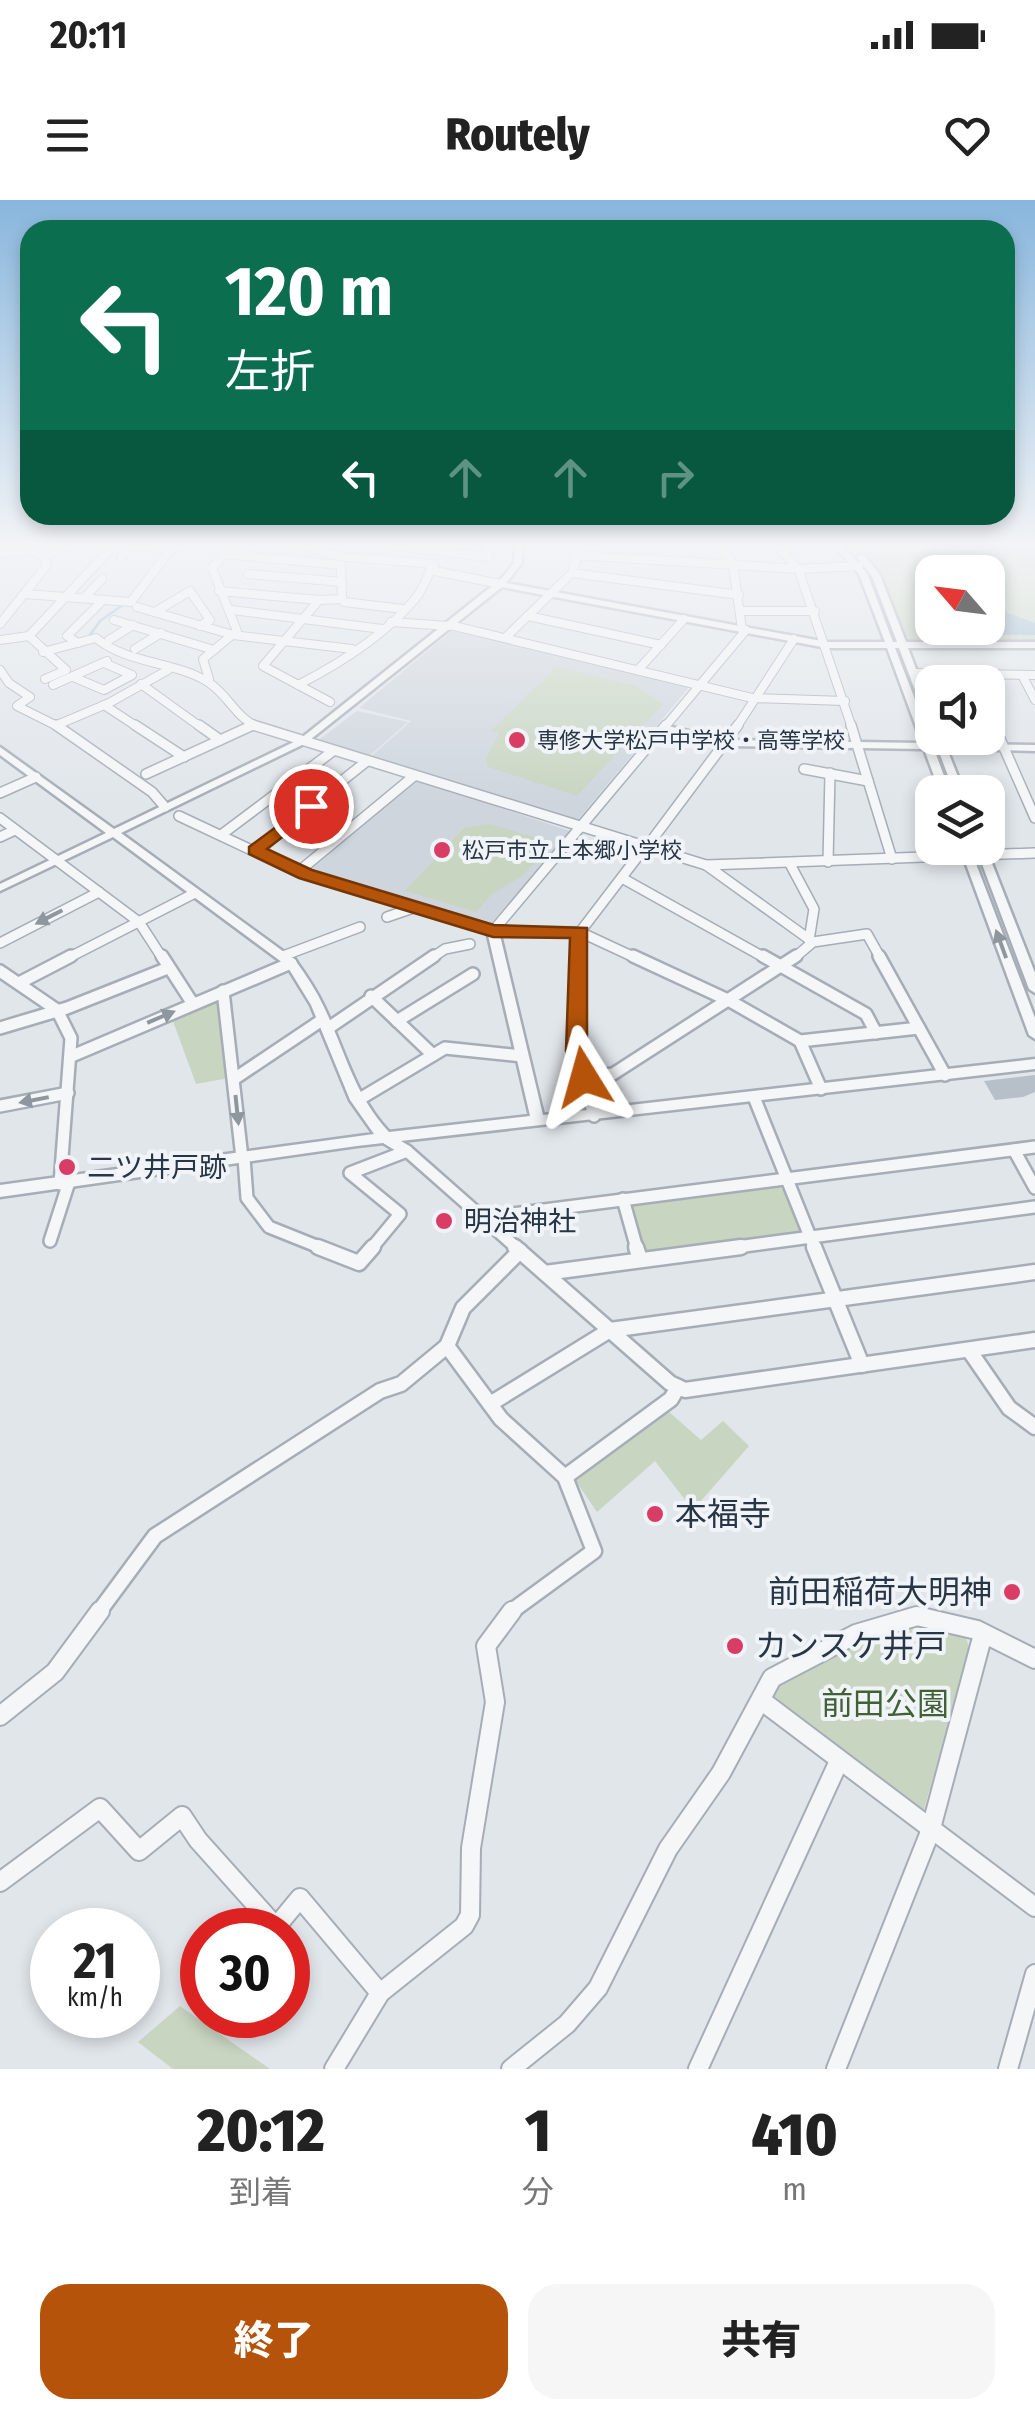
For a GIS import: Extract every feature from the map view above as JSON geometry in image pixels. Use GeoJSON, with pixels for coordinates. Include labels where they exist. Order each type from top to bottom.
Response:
{"type":"FeatureCollection","features":[{"type":"Feature","properties":{"kind":"street"},"geometry":{"type":"LineString","coordinates":[[0,640],[29,636],[35,629]]}},
{"type":"Feature","properties":{"kind":"street"},"geometry":{"type":"LineString","coordinates":[[74,629],[68,636],[78,643]]}},
{"type":"Feature","properties":{"kind":"street"},"geometry":{"type":"LineString","coordinates":[[109,640],[131,629]]}},
{"type":"Feature","properties":{"kind":"street"},"geometry":{"type":"LineString","coordinates":[[148,629],[214,650]]}},
{"type":"Feature","properties":{"kind":"street"},"geometry":{"type":"LineString","coordinates":[[213,629],[352,649]]}},
{"type":"Feature","properties":{"kind":"street"},"geometry":{"type":"LineString","coordinates":[[209,680],[203,659],[237,629]]}},
{"type":"Feature","properties":{"kind":"street"},"geometry":{"type":"LineString","coordinates":[[293,629],[263,666],[330,702]]}},
{"type":"Feature","properties":{"kind":"street"},"geometry":{"type":"LineString","coordinates":[[298,685],[323,673],[382,629]]}},
{"type":"Feature","properties":{"kind":"street"},"geometry":{"type":"LineString","coordinates":[[0,888],[303,741],[445,629]]}},
{"type":"Feature","properties":{"kind":"street"},"geometry":{"type":"LineString","coordinates":[[468,629],[758,698],[845,701]]}},
{"type":"Feature","properties":{"kind":"street"},"geometry":{"type":"LineString","coordinates":[[504,638],[514,629]]}},
{"type":"Feature","properties":{"kind":"street"},"geometry":{"type":"LineString","coordinates":[[591,629],[661,644]]}},
{"type":"Feature","properties":{"kind":"street"},"geometry":{"type":"LineString","coordinates":[[638,670],[675,629]]}},
{"type":"Feature","properties":{"kind":"street"},"geometry":{"type":"LineString","coordinates":[[740,629],[827,645],[1035,646]]}},
{"type":"Feature","properties":{"kind":"street"},"geometry":{"type":"LineString","coordinates":[[821,629],[892,860]]}},
{"type":"Feature","properties":{"kind":"street"},"geometry":{"type":"LineString","coordinates":[[884,629],[915,712]]}},
{"type":"Feature","properties":{"kind":"street"},"geometry":{"type":"LineString","coordinates":[[897,629],[915,675],[902,676]]}},
{"type":"Feature","properties":{"kind":"street"},"geometry":{"type":"LineString","coordinates":[[493,931],[744,630]]}},
{"type":"Feature","properties":{"kind":"street"},"geometry":{"type":"LineString","coordinates":[[136,649],[160,633]]}},
{"type":"Feature","properties":{"kind":"street"},"geometry":{"type":"LineString","coordinates":[[29,636],[66,670],[45,678]]}},
{"type":"Feature","properties":{"kind":"street"},"geometry":{"type":"LineString","coordinates":[[44,652],[96,638],[124,653],[209,680],[238,709],[240,717],[253,725],[706,865],[915,857]]}},
{"type":"Feature","properties":{"kind":"street"},"geometry":{"type":"LineString","coordinates":[[594,1116],[576,1051],[580,932],[758,698],[794,639]]}},
{"type":"Feature","properties":{"kind":"street"},"geometry":{"type":"LineString","coordinates":[[54,685],[124,653]]}},
{"type":"Feature","properties":{"kind":"street"},"geometry":{"type":"LineString","coordinates":[[73,678],[104,690],[132,675],[104,663]]}},
{"type":"Feature","properties":{"kind":"street"},"geometry":{"type":"LineString","coordinates":[[0,670],[9,684],[30,698],[17,706],[57,726],[152,792],[165,808]]}},
{"type":"Feature","properties":{"kind":"street"},"geometry":{"type":"LineString","coordinates":[[57,726],[168,670]]}},
{"type":"Feature","properties":{"kind":"street"},"geometry":{"type":"LineString","coordinates":[[1022,675],[1035,700]]}},
{"type":"Feature","properties":{"kind":"street"},"geometry":{"type":"LineString","coordinates":[[1005,676],[1035,675]]}},
{"type":"Feature","properties":{"kind":"street"},"geometry":{"type":"LineString","coordinates":[[141,684],[220,740]]}},
{"type":"Feature","properties":{"kind":"street"},"geometry":{"type":"LineString","coordinates":[[104,705],[184,757]]}},
{"type":"Feature","properties":{"kind":"street"},"geometry":{"type":"LineString","coordinates":[[146,774],[253,725]]}},
{"type":"Feature","properties":{"kind":"street"},"geometry":{"type":"LineString","coordinates":[[664,728],[725,742],[915,746]]}},
{"type":"Feature","properties":{"kind":"street"},"geometry":{"type":"LineString","coordinates":[[1005,748],[1035,748]]}},
{"type":"Feature","properties":{"kind":"street"},"geometry":{"type":"LineString","coordinates":[[0,750],[287,959],[307,984],[366,1117],[678,1388],[1035,1340]]}},
{"type":"Feature","properties":{"kind":"street"},"geometry":{"type":"LineString","coordinates":[[1005,750],[1035,818]]}},
{"type":"Feature","properties":{"kind":"street"},"geometry":{"type":"LineString","coordinates":[[221,835],[333,751]]}},
{"type":"Feature","properties":{"kind":"street"},"geometry":{"type":"LineString","coordinates":[[255,850],[367,762]]}},
{"type":"Feature","properties":{"kind":"street"},"geometry":{"type":"LineString","coordinates":[[804,770],[868,781]]}},
{"type":"Feature","properties":{"kind":"street"},"geometry":{"type":"LineString","coordinates":[[828,862],[830,773]]}},
{"type":"Feature","properties":{"kind":"street"},"geometry":{"type":"LineString","coordinates":[[298,872],[414,776]]}},
{"type":"Feature","properties":{"kind":"street"},"geometry":{"type":"LineString","coordinates":[[0,793],[36,777]]}},
{"type":"Feature","properties":{"kind":"street"},"geometry":{"type":"LineString","coordinates":[[180,816],[298,872],[493,931],[580,932],[730,1000],[800,1041],[821,1089]]}},
{"type":"Feature","properties":{"kind":"street"},"geometry":{"type":"LineString","coordinates":[[0,818],[139,922],[192,1004]]}},
{"type":"Feature","properties":{"kind":"street"},"geometry":{"type":"LineString","coordinates":[[0,837],[15,830]]}},
{"type":"Feature","properties":{"kind":"street"},"geometry":{"type":"LineString","coordinates":[[1005,851],[1035,853]]}},
{"type":"Feature","properties":{"kind":"street"},"geometry":{"type":"LineString","coordinates":[[790,864],[814,908],[811,941]]}},
{"type":"Feature","properties":{"kind":"street"},"geometry":{"type":"LineString","coordinates":[[706,865],[811,941]]}},
{"type":"Feature","properties":{"kind":"street"},"geometry":{"type":"LineString","coordinates":[[972,865],[1029,1003],[1035,1036]]}},
{"type":"Feature","properties":{"kind":"street"},"geometry":{"type":"LineString","coordinates":[[988,865],[1035,989]]}},
{"type":"Feature","properties":{"kind":"street"},"geometry":{"type":"LineString","coordinates":[[622,878],[866,1014],[876,1033]]}},
{"type":"Feature","properties":{"kind":"street"},"geometry":{"type":"LineString","coordinates":[[0,942],[99,892]]}},
{"type":"Feature","properties":{"kind":"street"},"geometry":{"type":"LineString","coordinates":[[19,983],[194,893]]}},
{"type":"Feature","properties":{"kind":"street"},"geometry":{"type":"LineString","coordinates":[[387,917],[416,907]]}},
{"type":"Feature","properties":{"kind":"street"},"geometry":{"type":"LineString","coordinates":[[72,1056],[360,927]]}},
{"type":"Feature","properties":{"kind":"street"},"geometry":{"type":"LineString","coordinates":[[493,931],[538,1122]]}},
{"type":"Feature","properties":{"kind":"street"},"geometry":{"type":"LineString","coordinates":[[584,1077],[613,1074],[783,968],[811,941],[867,934],[945,1074]]}},
{"type":"Feature","properties":{"kind":"street"},"geometry":{"type":"LineString","coordinates":[[234,1079],[445,949],[470,944]]}},
{"type":"Feature","properties":{"kind":"street"},"geometry":{"type":"LineString","coordinates":[[0,1028],[168,968]]}},
{"type":"Feature","properties":{"kind":"street"},"geometry":{"type":"LineString","coordinates":[[0,971],[57,1010],[68,1027],[72,1056],[64,1183],[50,1241]]}},
{"type":"Feature","properties":{"kind":"street"},"geometry":{"type":"LineString","coordinates":[[397,1021],[473,974]]}},
{"type":"Feature","properties":{"kind":"street"},"geometry":{"type":"LineString","coordinates":[[223,991],[246,1198],[269,1227],[359,1263],[400,1214],[350,1173],[407,1151]]}},
{"type":"Feature","properties":{"kind":"street"},"geometry":{"type":"LineString","coordinates":[[370,996],[433,1055]]}},
{"type":"Feature","properties":{"kind":"street"},"geometry":{"type":"LineString","coordinates":[[800,1041],[920,1028]]}},
{"type":"Feature","properties":{"kind":"street"},"geometry":{"type":"LineString","coordinates":[[358,1100],[445,1048],[522,1056]]}},
{"type":"Feature","properties":{"kind":"street"},"geometry":{"type":"LineString","coordinates":[[0,1192],[387,1139],[1035,1064]]}},
{"type":"Feature","properties":{"kind":"street"},"geometry":{"type":"LineString","coordinates":[[0,1106],[68,1093]]}},
{"type":"Feature","properties":{"kind":"street"},"geometry":{"type":"LineString","coordinates":[[754,1096],[862,1365]]}},
{"type":"Feature","properties":{"kind":"street"},"geometry":{"type":"LineString","coordinates":[[482,1218],[1035,1147]]}},
{"type":"Feature","properties":{"kind":"street"},"geometry":{"type":"LineString","coordinates":[[1014,1150],[1035,1188]]}},
{"type":"Feature","properties":{"kind":"street"},"geometry":{"type":"LineString","coordinates":[[623,1199],[640,1260]]}},
{"type":"Feature","properties":{"kind":"street"},"geometry":{"type":"LineString","coordinates":[[545,1273],[1035,1207]]}},
{"type":"Feature","properties":{"kind":"street"},"geometry":{"type":"LineString","coordinates":[[0,1716],[55,1672],[155,1536],[380,1391],[401,1384],[447,1346],[463,1308],[520,1251]]}},
{"type":"Feature","properties":{"kind":"street"},"geometry":{"type":"LineString","coordinates":[[490,1404],[610,1330],[1035,1272]]}},
{"type":"Feature","properties":{"kind":"street"},"geometry":{"type":"LineString","coordinates":[[334,2069],[380,1993],[464,1926],[470,1915],[471,1848],[495,1702],[486,1646],[506,1617],[533,1592],[566,1576],[594,1550],[565,1478],[490,1404],[447,1346]]}},
{"type":"Feature","properties":{"kind":"street"},"geometry":{"type":"LineString","coordinates":[[969,1350],[1009,1408],[1035,1428]]}},
{"type":"Feature","properties":{"kind":"street"},"geometry":{"type":"LineString","coordinates":[[565,1478],[671,1400],[678,1388]]}},
{"type":"Feature","properties":{"kind":"street"},"geometry":{"type":"LineString","coordinates":[[511,2069],[567,2024],[598,1988],[668,1849],[722,1773],[772,1678],[856,1634],[916,1616],[950,1621],[1035,1660]]}},
{"type":"Feature","properties":{"kind":"street"},"geometry":{"type":"LineString","coordinates":[[836,2069],[930,1832],[984,1634]]}},
{"type":"Feature","properties":{"kind":"street"},"geometry":{"type":"LineString","coordinates":[[762,1701],[1035,1908]]}},
{"type":"Feature","properties":{"kind":"street"},"geometry":{"type":"LineString","coordinates":[[698,2069],[840,1761]]}},
{"type":"Feature","properties":{"kind":"street"},"geometry":{"type":"LineString","coordinates":[[0,1882],[100,1808],[139,1851],[182,1816],[198,1840],[276,1927],[300,1898],[380,1993]]}},
{"type":"Feature","properties":{"kind":"street"},"geometry":{"type":"LineString","coordinates":[[1008,2069],[1035,1974]]}},
{"type":"Feature","properties":{"kind":"shaded area","name":"専修大学松戸中学校・高等学校"},"geometry":{"type":"Polygon","coordinates":[[[454,629],[690,686],[575,823],[368,759],[411,721],[359,708],[454,629]]]}},
{"type":"Feature","properties":{"kind":"shaded area"},"geometry":{"type":"Polygon","coordinates":[[[357,711],[408,722],[367,758],[316,742],[357,711]]]}},
{"type":"Feature","properties":{"kind":"shaded area","name":"松戸市立上本郷小学校"},"geometry":{"type":"Polygon","coordinates":[[[417,780],[570,831],[490,925],[307,869],[417,780]]]}},
{"type":"Feature","properties":{"kind":"green space"},"geometry":{"type":"Polygon","coordinates":[[[903,629],[915,629],[915,644],[909,644],[903,629]]]}},
{"type":"Feature","properties":{"kind":"green space"},"geometry":{"type":"Polygon","coordinates":[[[1005,629],[1035,629],[1035,643],[1005,643],[1005,629]]]}},
{"type":"Feature","properties":{"kind":"green space"},"geometry":{"type":"Polygon","coordinates":[[[556,667],[636,686],[663,704],[577,796],[488,767],[486,758],[499,734],[491,731],[556,667]]]}},
{"type":"Feature","properties":{"kind":"green space"},"geometry":{"type":"Polygon","coordinates":[[[491,824],[553,843],[523,875],[491,895],[476,912],[405,891],[464,828],[491,824]]]}},
{"type":"Feature","properties":{"kind":"green space"},"geometry":{"type":"Polygon","coordinates":[[[213,998],[219,1000],[229,1078],[196,1084],[173,1021],[176,1013],[213,998]]]}},
{"type":"Feature","properties":{"kind":"green space"},"geometry":{"type":"Polygon","coordinates":[[[777,1186],[784,1190],[801,1230],[796,1235],[648,1255],[641,1252],[629,1210],[633,1204],[777,1186]]]}},
{"type":"Feature","properties":{"kind":"green space"},"geometry":{"type":"Polygon","coordinates":[[[668,1411],[701,1440],[723,1421],[749,1446],[693,1510],[655,1461],[597,1512],[576,1481],[668,1411]]]}},
{"type":"Feature","properties":{"kind":"green space","name":"前田公園"},"geometry":{"type":"Polygon","coordinates":[[[919,1626],[966,1638],[970,1650],[922,1816],[772,1701],[775,1689],[873,1636],[919,1626]]]}},
{"type":"Feature","properties":{"kind":"green space"},"geometry":{"type":"Polygon","coordinates":[[[180,2006],[180,2038],[226,2038],[270,2069],[173,2069],[138,2042],[143,2038],[160,2038],[160,2023],[180,2006]]]}},
{"type":"Feature","properties":{"kind":"water"},"geometry":{"type":"Polygon","coordinates":[[[1005,629],[1035,629],[1035,635],[1005,635],[1005,629]]]}},
{"type":"Feature","properties":{"kind":"building"},"geometry":{"type":"Polygon","coordinates":[[[1035,1075],[1035,1092],[1023,1097],[995,1100],[984,1081],[1035,1075]]]}},
{"type":"Feature","properties":{"kind":"waterway"},"geometry":{"type":"LineString","coordinates":[[94,629],[90,635],[107,649]]}},
{"type":"Feature","properties":{"kind":"place","name":"専修大学松戸中学校・高等学校"},"geometry":{"type":"Point","coordinates":[517,740]}},
{"type":"Feature","properties":{"kind":"place","name":"松戸市立上本郷小学校"},"geometry":{"type":"Point","coordinates":[442,850]}},
{"type":"Feature","properties":{"kind":"place","name":"二ツ井戸跡"},"geometry":{"type":"Point","coordinates":[67,1167]}},
{"type":"Feature","properties":{"kind":"place","name":"明治神社"},"geometry":{"type":"Point","coordinates":[444,1221]}},
{"type":"Feature","properties":{"kind":"place","name":"本福寺"},"geometry":{"type":"Point","coordinates":[655,1514]}},
{"type":"Feature","properties":{"kind":"place","name":"前田稲荷大明神"},"geometry":{"type":"Point","coordinates":[1012,1592]}},
{"type":"Feature","properties":{"kind":"place","name":"カンスケ井戸"},"geometry":{"type":"Point","coordinates":[735,1646]}},
{"type":"Feature","properties":{"kind":"route"},"geometry":{"type":"LineString","coordinates":[[311,806],[255,850],[306,874],[493,931],[580,932],[576,1051],[584,1077]]}}]}
